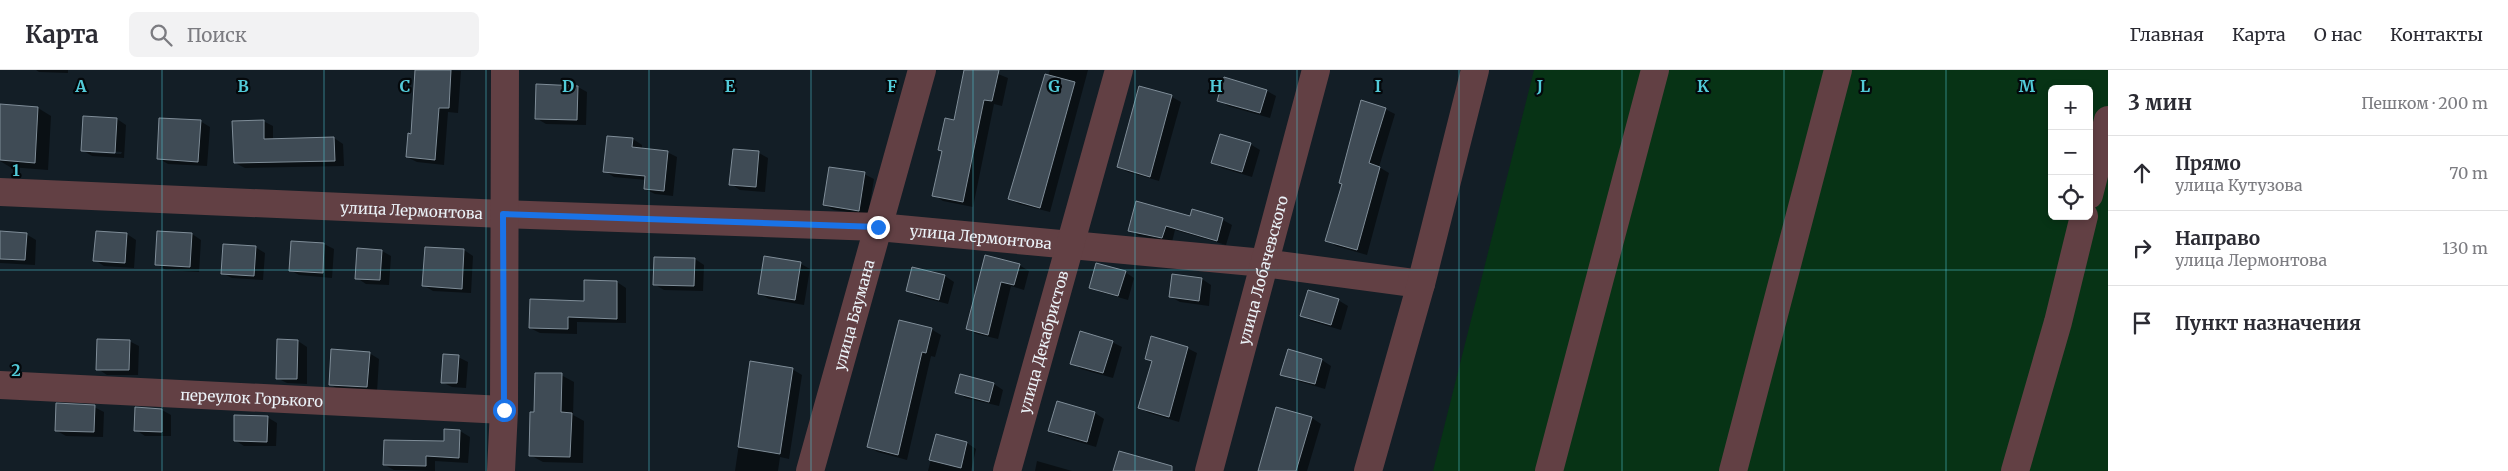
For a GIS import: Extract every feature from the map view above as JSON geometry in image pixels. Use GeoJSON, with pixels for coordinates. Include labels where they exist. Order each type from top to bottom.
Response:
{"type":"FeatureCollection","features":[{"type":"Feature","properties":{"kind":"street"},"geometry":{"type":"LineString","coordinates":[[501,471],[504,410],[503,214],[505,70]]}},
{"type":"Feature","properties":{"kind":"street","name":"улица Баумана"},"geometry":{"type":"LineString","coordinates":[[810,471],[922,70]]}},
{"type":"Feature","properties":{"kind":"street","name":"улица Декабристов"},"geometry":{"type":"LineString","coordinates":[[1007,471],[1119,70]]}},
{"type":"Feature","properties":{"kind":"street","name":"улица Лобачевского"},"geometry":{"type":"LineString","coordinates":[[1209,471],[1316,70]]}},
{"type":"Feature","properties":{"kind":"street"},"geometry":{"type":"LineString","coordinates":[[1368,471],[1421,284],[1475,70]]}},
{"type":"Feature","properties":{"kind":"street"},"geometry":{"type":"LineString","coordinates":[[1549,471],[1655,70]]}},
{"type":"Feature","properties":{"kind":"street"},"geometry":{"type":"LineString","coordinates":[[1733,471],[1838,70]]}},
{"type":"Feature","properties":{"kind":"street"},"geometry":{"type":"LineString","coordinates":[[2093,179],[2108,120]]}},
{"type":"Feature","properties":{"kind":"street","name":"улица Лермонтова"},"geometry":{"type":"LineString","coordinates":[[0,192],[503,214],[878,227],[1069,246],[1264,262],[1421,284]]}},
{"type":"Feature","properties":{"kind":"street"},"geometry":{"type":"LineString","coordinates":[[2015,471],[2058,322],[2083,220]]}},
{"type":"Feature","properties":{"kind":"street","name":"переулок Горького"},"geometry":{"type":"LineString","coordinates":[[0,385],[504,410]]}},
{"type":"Feature","properties":{"kind":"green space"},"geometry":{"type":"Polygon","coordinates":[[[1534,70],[2108,70],[2108,471],[1433,471],[1534,70]]]}},
{"type":"Feature","properties":{"kind":"building"},"geometry":{"type":"Polygon","coordinates":[[[415,70],[451,70],[449,108],[439,108],[435,160],[406,157],[408,133],[411,134],[415,70]]]}},
{"type":"Feature","properties":{"kind":"building"},"geometry":{"type":"Polygon","coordinates":[[[964,70],[999,70],[992,101],[984,100],[963,202],[932,196],[942,151],[938,150],[945,118],[954,120],[964,70]]]}},
{"type":"Feature","properties":{"kind":"building"},"geometry":{"type":"Polygon","coordinates":[[[1045,74],[1075,82],[1040,208],[1008,199],[1045,74]]]}},
{"type":"Feature","properties":{"kind":"building"},"geometry":{"type":"Polygon","coordinates":[[[1224,77],[1267,90],[1260,113],[1217,101],[1224,77]]]}},
{"type":"Feature","properties":{"kind":"building"},"geometry":{"type":"Polygon","coordinates":[[[536,84],[578,86],[577,120],[535,119],[536,84]]]}},
{"type":"Feature","properties":{"kind":"building"},"geometry":{"type":"Polygon","coordinates":[[[1139,86],[1172,95],[1150,177],[1117,167],[1139,86]]]}},
{"type":"Feature","properties":{"kind":"building"},"geometry":{"type":"Polygon","coordinates":[[[1361,100],[1386,108],[1369,163],[1380,167],[1357,250],[1325,241],[1342,184],[1339,183],[1361,100]]]}},
{"type":"Feature","properties":{"kind":"building"},"geometry":{"type":"Polygon","coordinates":[[[0,104],[38,107],[35,163],[0,160],[0,104]]]}},
{"type":"Feature","properties":{"kind":"building"},"geometry":{"type":"Polygon","coordinates":[[[83,116],[117,118],[115,153],[81,151],[83,116]]]}},
{"type":"Feature","properties":{"kind":"building"},"geometry":{"type":"Polygon","coordinates":[[[159,118],[201,120],[198,162],[157,159],[159,118]]]}},
{"type":"Feature","properties":{"kind":"building"},"geometry":{"type":"Polygon","coordinates":[[[264,120],[264,139],[334,137],[335,161],[234,163],[232,121],[264,120]]]}},
{"type":"Feature","properties":{"kind":"building"},"geometry":{"type":"Polygon","coordinates":[[[1220,134],[1251,143],[1242,172],[1211,163],[1220,134]]]}},
{"type":"Feature","properties":{"kind":"building"},"geometry":{"type":"Polygon","coordinates":[[[607,136],[633,138],[632,147],[668,151],[664,191],[644,189],[645,176],[603,172],[607,136]]]}},
{"type":"Feature","properties":{"kind":"building"},"geometry":{"type":"Polygon","coordinates":[[[733,149],[759,151],[756,187],[729,185],[733,149]]]}},
{"type":"Feature","properties":{"kind":"building"},"geometry":{"type":"Polygon","coordinates":[[[829,167],[865,172],[859,211],[823,205],[829,167]]]}},
{"type":"Feature","properties":{"kind":"building"},"geometry":{"type":"Polygon","coordinates":[[[1136,201],[1190,216],[1192,209],[1223,218],[1217,241],[1166,226],[1162,238],[1128,231],[1136,201]]]}},
{"type":"Feature","properties":{"kind":"building"},"geometry":{"type":"Polygon","coordinates":[[[0,231],[27,233],[25,260],[0,259],[0,231]]]}},
{"type":"Feature","properties":{"kind":"building"},"geometry":{"type":"Polygon","coordinates":[[[96,231],[127,233],[125,263],[93,261],[96,231]]]}},
{"type":"Feature","properties":{"kind":"building"},"geometry":{"type":"Polygon","coordinates":[[[157,231],[192,233],[190,267],[155,265],[157,231]]]}},
{"type":"Feature","properties":{"kind":"building"},"geometry":{"type":"Polygon","coordinates":[[[291,241],[324,243],[323,273],[289,271],[291,241]]]}},
{"type":"Feature","properties":{"kind":"building"},"geometry":{"type":"Polygon","coordinates":[[[223,244],[256,246],[254,276],[221,274],[223,244]]]}},
{"type":"Feature","properties":{"kind":"building"},"geometry":{"type":"Polygon","coordinates":[[[425,247],[464,249],[462,289],[422,286],[425,247]]]}},
{"type":"Feature","properties":{"kind":"building"},"geometry":{"type":"Polygon","coordinates":[[[357,248],[382,250],[380,280],[355,279],[357,248]]]}},
{"type":"Feature","properties":{"kind":"building"},"geometry":{"type":"Polygon","coordinates":[[[985,255],[1020,264],[1014,285],[1001,282],[988,335],[966,329],[985,255]]]}},
{"type":"Feature","properties":{"kind":"building"},"geometry":{"type":"Polygon","coordinates":[[[764,256],[801,262],[795,300],[758,294],[764,256]]]}},
{"type":"Feature","properties":{"kind":"building"},"geometry":{"type":"Polygon","coordinates":[[[654,257],[695,258],[694,286],[653,285],[654,257]]]}},
{"type":"Feature","properties":{"kind":"building"},"geometry":{"type":"Polygon","coordinates":[[[1096,263],[1126,271],[1118,296],[1089,288],[1096,263]]]}},
{"type":"Feature","properties":{"kind":"building"},"geometry":{"type":"Polygon","coordinates":[[[912,267],[945,275],[939,300],[906,291],[912,267]]]}},
{"type":"Feature","properties":{"kind":"building"},"geometry":{"type":"Polygon","coordinates":[[[1172,274],[1202,278],[1199,301],[1169,297],[1172,274]]]}},
{"type":"Feature","properties":{"kind":"building"},"geometry":{"type":"Polygon","coordinates":[[[584,280],[617,281],[617,319],[568,317],[568,329],[529,328],[530,299],[584,301],[584,280]]]}},
{"type":"Feature","properties":{"kind":"building"},"geometry":{"type":"Polygon","coordinates":[[[1308,290],[1339,299],[1331,325],[1300,316],[1308,290]]]}},
{"type":"Feature","properties":{"kind":"building"},"geometry":{"type":"Polygon","coordinates":[[[899,320],[932,328],[926,353],[922,352],[898,455],[867,447],[899,320]]]}},
{"type":"Feature","properties":{"kind":"building"},"geometry":{"type":"Polygon","coordinates":[[[1080,331],[1113,341],[1103,373],[1070,364],[1080,331]]]}},
{"type":"Feature","properties":{"kind":"building"},"geometry":{"type":"Polygon","coordinates":[[[1151,336],[1188,347],[1169,417],[1138,408],[1152,361],[1145,359],[1151,336]]]}},
{"type":"Feature","properties":{"kind":"building"},"geometry":{"type":"Polygon","coordinates":[[[97,339],[130,340],[129,370],[96,370],[97,339]]]}},
{"type":"Feature","properties":{"kind":"building"},"geometry":{"type":"Polygon","coordinates":[[[277,339],[298,340],[297,379],[276,379],[277,339]]]}},
{"type":"Feature","properties":{"kind":"building"},"geometry":{"type":"Polygon","coordinates":[[[331,349],[370,352],[367,387],[329,385],[331,349]]]}},
{"type":"Feature","properties":{"kind":"building"},"geometry":{"type":"Polygon","coordinates":[[[1288,349],[1322,359],[1315,384],[1280,375],[1288,349]]]}},
{"type":"Feature","properties":{"kind":"building"},"geometry":{"type":"Polygon","coordinates":[[[443,354],[459,355],[457,383],[441,383],[443,354]]]}},
{"type":"Feature","properties":{"kind":"building"},"geometry":{"type":"Polygon","coordinates":[[[750,361],[793,368],[780,454],[738,447],[750,361]]]}},
{"type":"Feature","properties":{"kind":"building"},"geometry":{"type":"Polygon","coordinates":[[[535,373],[562,373],[561,412],[572,413],[570,457],[529,456],[530,412],[534,412],[535,373]]]}},
{"type":"Feature","properties":{"kind":"building"},"geometry":{"type":"Polygon","coordinates":[[[960,374],[994,383],[989,402],[955,393],[960,374]]]}},
{"type":"Feature","properties":{"kind":"building"},"geometry":{"type":"Polygon","coordinates":[[[1057,401],[1095,412],[1087,442],[1048,431],[1057,401]]]}},
{"type":"Feature","properties":{"kind":"building"},"geometry":{"type":"Polygon","coordinates":[[[56,403],[95,405],[94,432],[55,431],[56,403]]]}},
{"type":"Feature","properties":{"kind":"building"},"geometry":{"type":"Polygon","coordinates":[[[135,407],[162,409],[162,432],[134,431],[135,407]]]}},
{"type":"Feature","properties":{"kind":"building"},"geometry":{"type":"Polygon","coordinates":[[[1276,407],[1312,417],[1296,471],[1258,471],[1276,407]]]}},
{"type":"Feature","properties":{"kind":"building"},"geometry":{"type":"Polygon","coordinates":[[[234,415],[268,416],[267,442],[234,441],[234,415]]]}},
{"type":"Feature","properties":{"kind":"building"},"geometry":{"type":"Polygon","coordinates":[[[444,429],[460,430],[459,458],[426,456],[426,466],[383,465],[384,440],[444,441],[444,429]]]}},
{"type":"Feature","properties":{"kind":"building"},"geometry":{"type":"Polygon","coordinates":[[[936,434],[967,442],[961,468],[929,460],[936,434]]]}},
{"type":"Feature","properties":{"kind":"building"},"geometry":{"type":"Polygon","coordinates":[[[1119,451],[1172,466],[1172,471],[1113,471],[1119,451]]]}},
{"type":"Feature","properties":{"kind":"route"},"geometry":{"type":"LineString","coordinates":[[504,410],[503,214],[878,227]]}}]}
